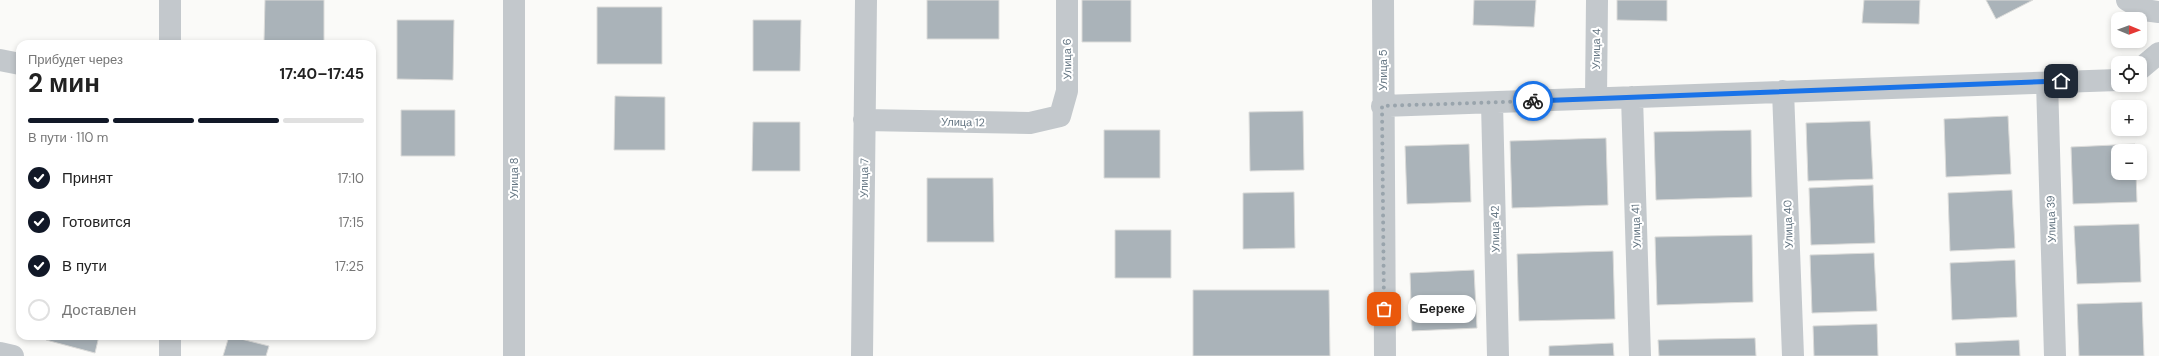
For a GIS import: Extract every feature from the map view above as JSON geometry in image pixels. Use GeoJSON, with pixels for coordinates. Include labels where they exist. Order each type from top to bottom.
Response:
{"type":"FeatureCollection","features":[{"type":"Feature","properties":{"kind":"street"},"geometry":{"type":"LineString","coordinates":[[170,0],[170,40]]}},
{"type":"Feature","properties":{"kind":"street","name":"Улица 8"},"geometry":{"type":"LineString","coordinates":[[514,0],[514,356]]}},
{"type":"Feature","properties":{"kind":"street","name":"Улица 7"},"geometry":{"type":"LineString","coordinates":[[862,356],[866,0]]}},
{"type":"Feature","properties":{"kind":"street","name":"Улица 6"},"geometry":{"type":"LineString","coordinates":[[1060,116],[1067,91],[1067,0]]}},
{"type":"Feature","properties":{"kind":"street","name":"Улица 5"},"geometry":{"type":"LineString","coordinates":[[1383,0],[1382,106],[1385,356]]}},
{"type":"Feature","properties":{"kind":"street","name":"Улица 4"},"geometry":{"type":"LineString","coordinates":[[1596,98],[1597,0]]}},
{"type":"Feature","properties":{"kind":"street"},"geometry":{"type":"LineString","coordinates":[[2128,0],[2144,10],[2159,12]]}},
{"type":"Feature","properties":{"kind":"street"},"geometry":{"type":"LineString","coordinates":[[2147,63],[2159,52]]}},
{"type":"Feature","properties":{"kind":"street"},"geometry":{"type":"LineString","coordinates":[[0,60],[16,63]]}},
{"type":"Feature","properties":{"kind":"street"},"geometry":{"type":"LineString","coordinates":[[1382,106],[2111,80]]}},
{"type":"Feature","properties":{"kind":"street","name":"Улица 39"},"geometry":{"type":"LineString","coordinates":[[2047,82],[2055,356]]}},
{"type":"Feature","properties":{"kind":"street","name":"Улица 40"},"geometry":{"type":"LineString","coordinates":[[1783,91],[1792,356]]}},
{"type":"Feature","properties":{"kind":"street","name":"Улица 41"},"geometry":{"type":"LineString","coordinates":[[1632,97],[1640,356]]}},
{"type":"Feature","properties":{"kind":"street","name":"Улица 42"},"geometry":{"type":"LineString","coordinates":[[1492,103],[1498,356]]}},
{"type":"Feature","properties":{"kind":"street","name":"Улица 12"},"geometry":{"type":"LineString","coordinates":[[864,120],[1030,123],[1060,116]]}},
{"type":"Feature","properties":{"kind":"street"},"geometry":{"type":"LineString","coordinates":[[170,340],[170,356]]}},
{"type":"Feature","properties":{"kind":"street"},"geometry":{"type":"LineString","coordinates":[[0,353],[12,356]]}},
{"type":"Feature","properties":{"kind":"building"},"geometry":{"type":"Polygon","coordinates":[[[265,0],[324,0],[324,40],[264,40],[265,0]]]}},
{"type":"Feature","properties":{"kind":"building"},"geometry":{"type":"Polygon","coordinates":[[[927,0],[999,0],[999,39],[927,39],[927,0]]]}},
{"type":"Feature","properties":{"kind":"building"},"geometry":{"type":"Polygon","coordinates":[[[1082,0],[1131,0],[1131,42],[1082,42],[1082,0]]]}},
{"type":"Feature","properties":{"kind":"building"},"geometry":{"type":"Polygon","coordinates":[[[1474,0],[1536,0],[1534,27],[1473,25],[1474,0]]]}},
{"type":"Feature","properties":{"kind":"building"},"geometry":{"type":"Polygon","coordinates":[[[1617,0],[1667,0],[1667,21],[1617,20],[1617,0]]]}},
{"type":"Feature","properties":{"kind":"building"},"geometry":{"type":"Polygon","coordinates":[[[1864,0],[1920,0],[1919,24],[1862,23],[1864,0]]]}},
{"type":"Feature","properties":{"kind":"building"},"geometry":{"type":"Polygon","coordinates":[[[1986,0],[2033,0],[1996,19],[1986,0]]]}},
{"type":"Feature","properties":{"kind":"building"},"geometry":{"type":"Polygon","coordinates":[[[597,7],[662,7],[662,64],[597,64],[597,7]]]}},
{"type":"Feature","properties":{"kind":"building"},"geometry":{"type":"Polygon","coordinates":[[[397,20],[454,20],[453,80],[397,79],[397,20]]]}},
{"type":"Feature","properties":{"kind":"building"},"geometry":{"type":"Polygon","coordinates":[[[753,20],[801,20],[800,71],[753,71],[753,20]]]}},
{"type":"Feature","properties":{"kind":"building"},"geometry":{"type":"Polygon","coordinates":[[[615,96],[665,97],[665,150],[614,150],[615,96]]]}},
{"type":"Feature","properties":{"kind":"building"},"geometry":{"type":"Polygon","coordinates":[[[401,110],[455,110],[455,156],[401,156],[401,110]]]}},
{"type":"Feature","properties":{"kind":"building"},"geometry":{"type":"Polygon","coordinates":[[[1303,111],[1304,170],[1250,171],[1249,112],[1303,111]]]}},
{"type":"Feature","properties":{"kind":"building"},"geometry":{"type":"Polygon","coordinates":[[[2008,116],[2011,174],[1946,177],[1944,119],[2008,116]]]}},
{"type":"Feature","properties":{"kind":"building"},"geometry":{"type":"Polygon","coordinates":[[[1870,121],[1873,179],[1808,181],[1806,123],[1870,121]]]}},
{"type":"Feature","properties":{"kind":"building"},"geometry":{"type":"Polygon","coordinates":[[[753,122],[800,122],[800,171],[752,171],[753,122]]]}},
{"type":"Feature","properties":{"kind":"building"},"geometry":{"type":"Polygon","coordinates":[[[1104,130],[1160,130],[1160,178],[1104,178],[1104,130]]]}},
{"type":"Feature","properties":{"kind":"building"},"geometry":{"type":"Polygon","coordinates":[[[1751,130],[1752,197],[1656,200],[1654,132],[1751,130]]]}},
{"type":"Feature","properties":{"kind":"building"},"geometry":{"type":"Polygon","coordinates":[[[1606,138],[1608,205],[1512,208],[1510,141],[1606,138]]]}},
{"type":"Feature","properties":{"kind":"building"},"geometry":{"type":"Polygon","coordinates":[[[1469,144],[1471,202],[1407,204],[1405,146],[1469,144]]]}},
{"type":"Feature","properties":{"kind":"building"},"geometry":{"type":"Polygon","coordinates":[[[2111,145],[2111,180],[2136,180],[2137,202],[2073,204],[2071,147],[2111,145]]]}},
{"type":"Feature","properties":{"kind":"building"},"geometry":{"type":"Polygon","coordinates":[[[927,178],[993,178],[994,242],[927,242],[927,178]]]}},
{"type":"Feature","properties":{"kind":"building"},"geometry":{"type":"Polygon","coordinates":[[[1873,185],[1875,243],[1811,245],[1809,188],[1873,185]]]}},
{"type":"Feature","properties":{"kind":"building"},"geometry":{"type":"Polygon","coordinates":[[[2012,190],[2015,248],[1950,251],[1948,193],[2012,190]]]}},
{"type":"Feature","properties":{"kind":"building"},"geometry":{"type":"Polygon","coordinates":[[[1294,192],[1295,248],[1243,249],[1243,193],[1294,192]]]}},
{"type":"Feature","properties":{"kind":"building"},"geometry":{"type":"Polygon","coordinates":[[[2139,224],[2141,282],[2077,284],[2074,226],[2139,224]]]}},
{"type":"Feature","properties":{"kind":"building"},"geometry":{"type":"Polygon","coordinates":[[[1115,230],[1171,230],[1171,278],[1115,278],[1115,230]]]}},
{"type":"Feature","properties":{"kind":"building"},"geometry":{"type":"Polygon","coordinates":[[[1752,235],[1753,302],[1657,305],[1655,237],[1752,235]]]}},
{"type":"Feature","properties":{"kind":"building"},"geometry":{"type":"Polygon","coordinates":[[[1613,251],[1615,319],[1519,321],[1517,254],[1613,251]]]}},
{"type":"Feature","properties":{"kind":"building"},"geometry":{"type":"Polygon","coordinates":[[[1874,253],[1877,311],[1812,313],[1810,255],[1874,253]]]}},
{"type":"Feature","properties":{"kind":"building"},"geometry":{"type":"Polygon","coordinates":[[[2015,260],[2017,317],[1952,320],[1950,263],[2015,260]]]}},
{"type":"Feature","properties":{"kind":"building"},"geometry":{"type":"Polygon","coordinates":[[[1474,270],[1477,328],[1412,331],[1410,273],[1474,270]]]}},
{"type":"Feature","properties":{"kind":"building"},"geometry":{"type":"Polygon","coordinates":[[[1193,290],[1329,290],[1330,356],[1193,356],[1193,290]]]}},
{"type":"Feature","properties":{"kind":"building"},"geometry":{"type":"Polygon","coordinates":[[[2142,302],[2144,356],[2079,356],[2077,304],[2142,302]]]}},
{"type":"Feature","properties":{"kind":"building"},"geometry":{"type":"Polygon","coordinates":[[[1877,324],[1878,356],[1814,356],[1813,326],[1877,324]]]}},
{"type":"Feature","properties":{"kind":"building"},"geometry":{"type":"Polygon","coordinates":[[[1755,338],[1756,356],[1659,356],[1658,340],[1755,338]]]}},
{"type":"Feature","properties":{"kind":"building"},"geometry":{"type":"Polygon","coordinates":[[[46,340],[98,340],[95,353],[46,340]]]}},
{"type":"Feature","properties":{"kind":"building"},"geometry":{"type":"Polygon","coordinates":[[[228,340],[245,340],[269,346],[266,356],[223,356],[228,340]]]}},
{"type":"Feature","properties":{"kind":"building"},"geometry":{"type":"Polygon","coordinates":[[[2019,340],[2020,356],[1956,356],[1955,343],[2019,340]]]}},
{"type":"Feature","properties":{"kind":"building"},"geometry":{"type":"Polygon","coordinates":[[[1613,343],[1614,356],[1549,356],[1549,346],[1613,343]]]}},
{"type":"Feature","properties":{"kind":"way so far"},"geometry":{"type":"LineString","coordinates":[[1384,309],[1382,106],[1533,101]]}},
{"type":"Feature","properties":{"kind":"place","name":"Береке"},"geometry":{"type":"Point","coordinates":[1384,309]}},
{"type":"Feature","properties":{"kind":"route"},"geometry":{"type":"LineString","coordinates":[[1533,101],[2061,81]]}}]}
